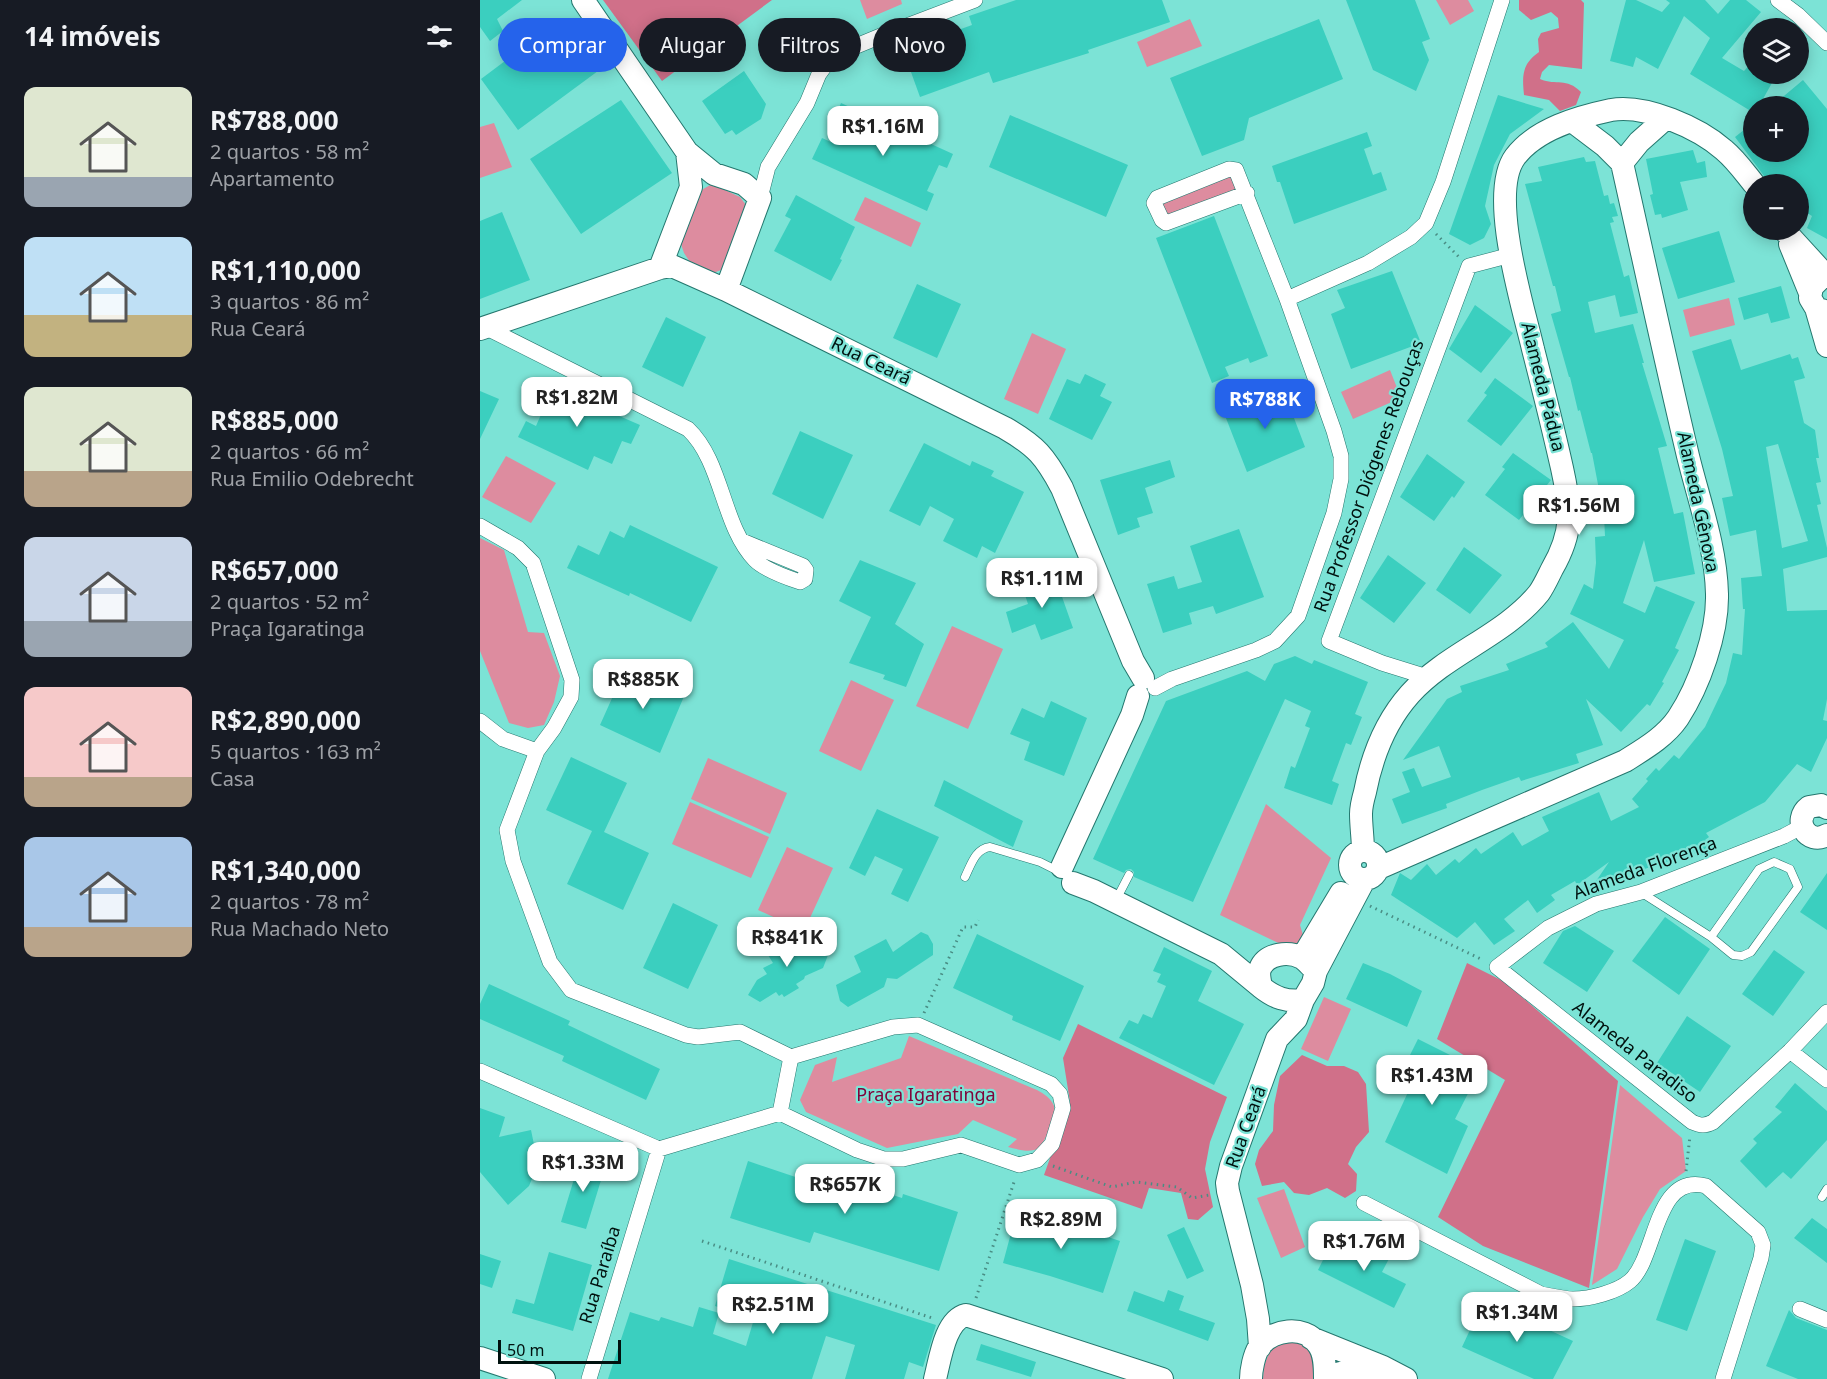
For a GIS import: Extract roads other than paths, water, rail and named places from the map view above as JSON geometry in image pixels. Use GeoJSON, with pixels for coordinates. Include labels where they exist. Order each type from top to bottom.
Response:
{"type":"FeatureCollection","features":[{"type":"Feature","properties":{"kind":"street"},"geometry":{"type":"LineString","coordinates":[[583,0],[687,152],[714,174],[752,191]]}},
{"type":"Feature","properties":{"kind":"street"},"geometry":{"type":"LineString","coordinates":[[726,290],[752,191],[807,103],[819,74],[827,63],[837,54],[975,0]]}},
{"type":"Feature","properties":{"kind":"street"},"geometry":{"type":"LineString","coordinates":[[1287,299],[1368,263],[1411,237],[1426,223],[1443,182],[1502,0]]}},
{"type":"Feature","properties":{"kind":"street"},"geometry":{"type":"LineString","coordinates":[[1778,0],[1798,15],[1827,43]]}},
{"type":"Feature","properties":{"kind":"street","name":"Alameda Pádua"},"geometry":{"type":"LineString","coordinates":[[1362,880],[1378,859],[1372,853],[1364,851],[1361,812],[1370,769],[1379,743],[1392,717],[1427,677],[1520,612],[1539,592],[1562,551],[1569,530],[1569,501],[1511,255],[1505,198],[1507,179],[1513,162],[1536,138],[1572,121],[1616,109],[1640,111],[1666,118],[1707,137],[1724,149],[1746,174]]}},
{"type":"Feature","properties":{"kind":"street"},"geometry":{"type":"LineString","coordinates":[[1572,121],[1605,146],[1622,163],[1639,142],[1666,118]]}},
{"type":"Feature","properties":{"kind":"street"},"geometry":{"type":"LineString","coordinates":[[687,152],[691,187]]}},
{"type":"Feature","properties":{"kind":"street","name":"Alameda Gênova"},"geometry":{"type":"LineString","coordinates":[[1362,880],[1625,761],[1653,744],[1677,719],[1698,678],[1712,637],[1717,595],[1713,555],[1688,457],[1622,163]]}},
{"type":"Feature","properties":{"kind":"street"},"geometry":{"type":"LineString","coordinates":[[1246,193],[1166,223],[1161,220],[1154,202],[1157,198],[1233,168],[1239,173],[1287,299],[1341,456],[1341,479],[1334,513],[1298,616],[1275,641],[1256,650],[1145,686],[1068,869],[1094,891],[1221,954],[1267,992],[1284,1000],[1303,1000],[1313,983],[1309,965],[1362,880]]}},
{"type":"Feature","properties":{"kind":"street"},"geometry":{"type":"LineString","coordinates":[[660,268],[691,187],[700,177],[714,174]]}},
{"type":"Feature","properties":{"kind":"street"},"geometry":{"type":"LineString","coordinates":[[1789,240],[1818,304]]}},
{"type":"Feature","properties":{"kind":"street"},"geometry":{"type":"LineString","coordinates":[[1792,240],[1827,278],[1816,282],[1827,346]]}},
{"type":"Feature","properties":{"kind":"street","name":"Rua Professor Diógenes Rebouças"},"geometry":{"type":"LineString","coordinates":[[1427,677],[1382,663],[1329,641],[1469,266],[1511,255]]}},
{"type":"Feature","properties":{"kind":"street","name":"Rua Ceará"},"geometry":{"type":"LineString","coordinates":[[482,328],[660,268],[672,266],[726,290],[1005,428],[1029,441],[1047,461],[1062,488],[1145,686]]}},
{"type":"Feature","properties":{"kind":"street"},"geometry":{"type":"LineString","coordinates":[[482,328],[688,429],[705,451],[742,541]]}},
{"type":"Feature","properties":{"kind":"street"},"geometry":{"type":"LineString","coordinates":[[480,526],[518,548],[533,564],[572,680],[571,697],[554,728],[537,752],[507,830],[513,861],[550,962],[570,990],[686,1035],[699,1037],[740,1032],[791,1057],[893,1028],[918,1025],[1051,1084],[1060,1094],[1063,1108],[1052,1144],[1037,1160],[1019,1166],[961,1145],[903,1159],[884,1160],[857,1150],[780,1113],[659,1149],[480,1071]]}},
{"type":"Feature","properties":{"kind":"street"},"geometry":{"type":"LineString","coordinates":[[480,721],[503,739],[537,752]]}},
{"type":"Feature","properties":{"kind":"street"},"geometry":{"type":"LineString","coordinates":[[1826,802],[1805,810],[1796,831],[1812,838],[1823,838],[1827,835]]}},
{"type":"Feature","properties":{"kind":"street","name":"Alameda Florença"},"geometry":{"type":"LineString","coordinates":[[1497,967],[1548,928],[1596,904],[1641,892],[1796,831]]}},
{"type":"Feature","properties":{"kind":"street"},"geometry":{"type":"LineString","coordinates":[[1221,954],[1291,955],[1309,965]]}},
{"type":"Feature","properties":{"kind":"street"},"geometry":{"type":"LineString","coordinates":[[1267,992],[1259,971],[1263,963],[1274,955]]}},
{"type":"Feature","properties":{"kind":"street","name":"Alameda Paradiso"},"geometry":{"type":"LineString","coordinates":[[1497,967],[1700,1126],[1713,1122],[1790,1051],[1827,1012]]}},
{"type":"Feature","properties":{"kind":"street","name":"Rua Ceará"},"geometry":{"type":"LineString","coordinates":[[1260,1347],[1252,1285],[1227,1183],[1277,1039],[1277,1013],[1267,992]]}},
{"type":"Feature","properties":{"kind":"street","name":"Rua Ceará"},"geometry":{"type":"LineString","coordinates":[[1277,1039],[1296,1019],[1303,1000]]}},
{"type":"Feature","properties":{"kind":"street"},"geometry":{"type":"LineString","coordinates":[[1790,1051],[1827,1080]]}},
{"type":"Feature","properties":{"kind":"street"},"geometry":{"type":"LineString","coordinates":[[780,1113],[791,1057]]}},
{"type":"Feature","properties":{"kind":"street","name":"Rua Paraíba"},"geometry":{"type":"LineString","coordinates":[[589,1379],[659,1149]]}},
{"type":"Feature","properties":{"kind":"street"},"geometry":{"type":"LineString","coordinates":[[1364,1203],[1541,1294],[1572,1299],[1606,1292],[1629,1281],[1638,1272],[1660,1215],[1669,1201],[1684,1185],[1706,1186],[1758,1232],[1763,1245],[1761,1258],[1722,1377]]}},
{"type":"Feature","properties":{"kind":"street","name":"Rua Ceará"},"geometry":{"type":"LineString","coordinates":[[1252,1285],[1276,1318],[1291,1330]]}},
{"type":"Feature","properties":{"kind":"street"},"geometry":{"type":"LineString","coordinates":[[1800,1310],[1827,1320]]}},
{"type":"Feature","properties":{"kind":"street"},"geometry":{"type":"LineString","coordinates":[[935,1379],[961,1320],[1162,1379]]}},
{"type":"Feature","properties":{"kind":"street"},"geometry":{"type":"LineString","coordinates":[[1250,1379],[1260,1347],[1277,1334],[1291,1330],[1383,1367],[1406,1379]]}},
{"type":"Feature","properties":{"kind":"street"},"geometry":{"type":"LineString","coordinates":[[1316,1340],[1323,1352],[1325,1378],[1349,1371],[1383,1367]]}},
{"type":"Feature","properties":{"kind":"street"},"geometry":{"type":"LineString","coordinates":[[480,1358],[544,1379]]}},
{"type":"Feature","properties":{"kind":"lane"},"geometry":{"type":"LineString","coordinates":[[965,877],[977,853],[990,847],[1068,869]]}},
{"type":"Feature","properties":{"kind":"lane"},"geometry":{"type":"LineString","coordinates":[[1641,892],[1711,937],[1733,955],[1742,956],[1751,952],[1798,887],[1790,869],[1774,862],[1759,869],[1711,937]]}},
{"type":"Feature","properties":{"kind":"lane"},"geometry":{"type":"LineString","coordinates":[[1116,902],[1129,875]]}},
{"type":"Feature","properties":{"kind":"lane"},"geometry":{"type":"LineString","coordinates":[[1821,1197],[1827,1189]]}},
{"type":"Feature","properties":{"kind":"park label","name":"Praça Igaratinga"},"geometry":{"type":"Point","coordinates":[926,1095]}}]}
